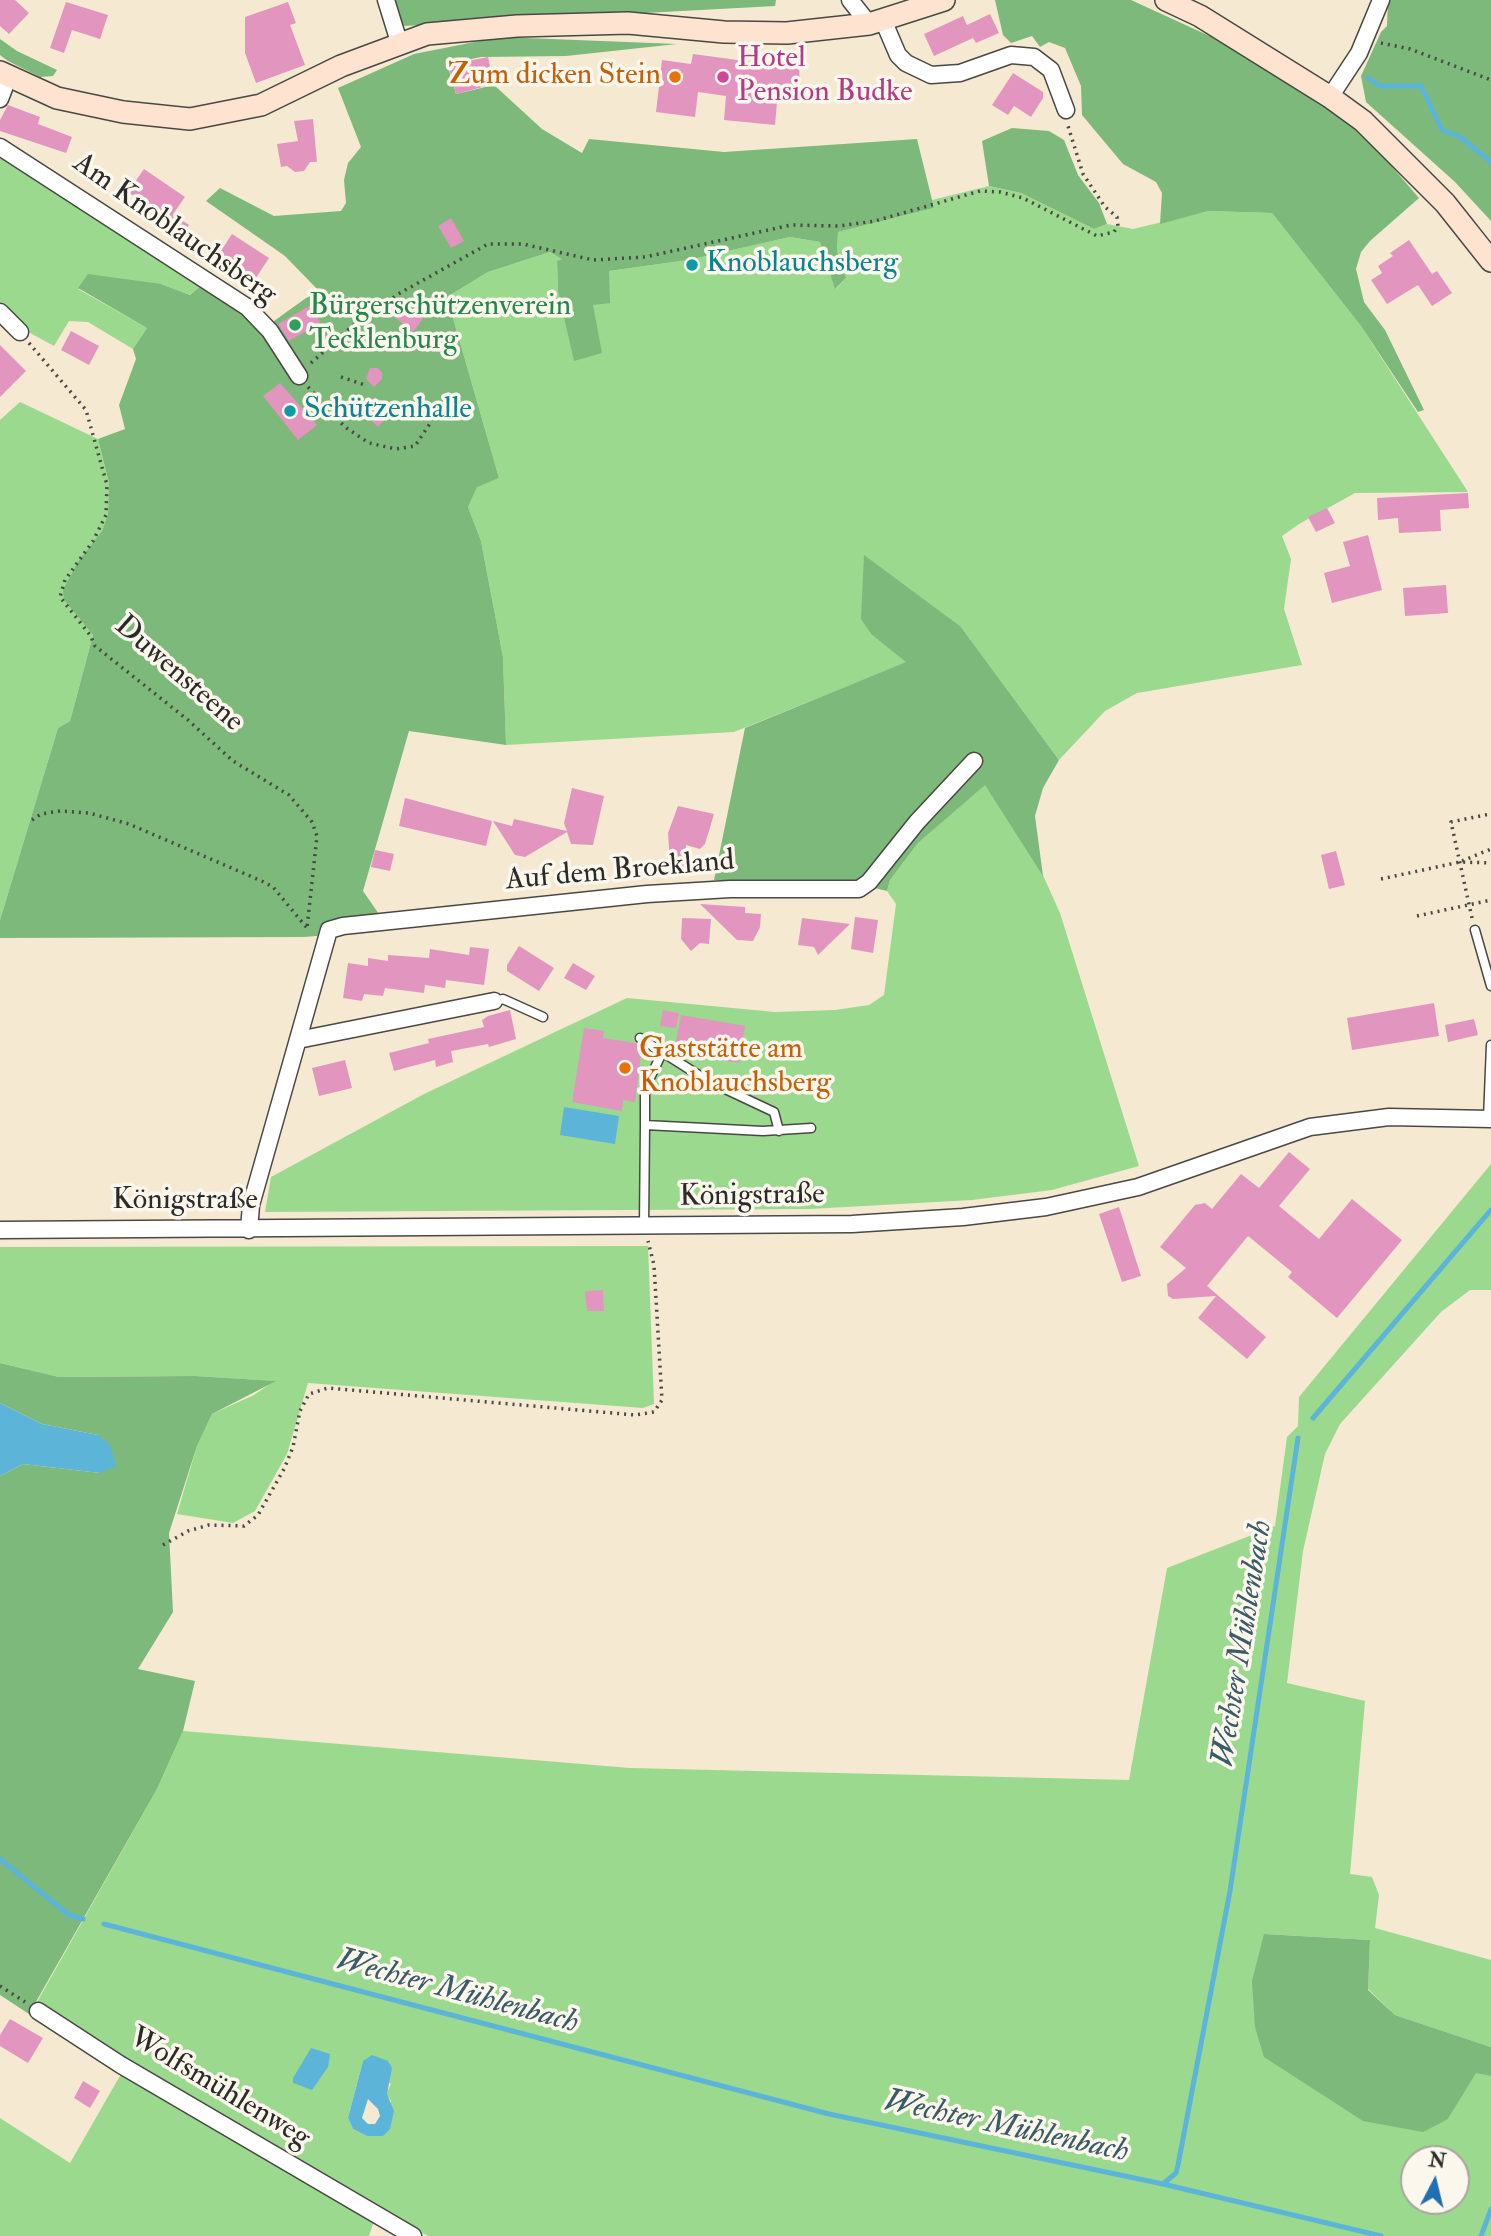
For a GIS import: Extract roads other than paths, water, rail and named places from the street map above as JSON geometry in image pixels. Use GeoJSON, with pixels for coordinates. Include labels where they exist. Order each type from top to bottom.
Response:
{"type":"FeatureCollection","features":[{"type":"Feature","properties":{"kind":"main road"},"geometry":{"type":"LineString","coordinates":[[4,75],[71,101],[123,113],[190,119],[261,105],[399,42],[459,31],[561,24],[628,23],[724,32],[787,33],[876,22],[944,0]]}},
{"type":"Feature","properties":{"kind":"main road"},"geometry":{"type":"LineString","coordinates":[[1166,0],[1200,16],[1330,97],[1363,121],[1445,203],[1491,261]]}},
{"type":"Feature","properties":{"kind":"street"},"geometry":{"type":"LineString","coordinates":[[386,0],[399,42]]}},
{"type":"Feature","properties":{"kind":"street"},"geometry":{"type":"LineString","coordinates":[[850,0],[876,22],[906,63],[932,75],[960,73],[1012,55],[1034,57],[1051,70],[1066,110]]}},
{"type":"Feature","properties":{"kind":"street"},"geometry":{"type":"LineString","coordinates":[[1330,97],[1359,53],[1381,0]]}},
{"type":"Feature","properties":{"kind":"street"},"geometry":{"type":"LineString","coordinates":[[0,99],[4,75]]}},
{"type":"Feature","properties":{"kind":"street","name":"Am Knoblauchsberg"},"geometry":{"type":"LineString","coordinates":[[0,146],[247,307],[270,331],[299,376]]}},
{"type":"Feature","properties":{"kind":"street"},"geometry":{"type":"LineString","coordinates":[[0,312],[20,332]]}},
{"type":"Feature","properties":{"kind":"street","name":"Auf dem Broekland"},"geometry":{"type":"LineString","coordinates":[[248,1230],[251,1205],[326,937],[334,928],[647,894],[730,889],[859,889],[869,882],[917,822],[974,761]]}},
{"type":"Feature","properties":{"kind":"street"},"geometry":{"type":"LineString","coordinates":[[298,1040],[494,1001]]}},
{"type":"Feature","properties":{"kind":"street","name":"Königstraße"},"geometry":{"type":"LineString","coordinates":[[0,1230],[852,1224],[964,1217],[1046,1207],[1138,1187],[1310,1127],[1389,1117],[1490,1119]]}},
{"type":"Feature","properties":{"kind":"street","name":"Wolfsmühlenweg"},"geometry":{"type":"LineString","coordinates":[[37,2011],[121,2065],[413,2236]]}},
{"type":"Feature","properties":{"kind":"lane"},"geometry":{"type":"LineString","coordinates":[[1475,930],[1491,986]]}},
{"type":"Feature","properties":{"kind":"lane"},"geometry":{"type":"LineString","coordinates":[[494,1001],[503,999],[543,1017]]}},
{"type":"Feature","properties":{"kind":"lane"},"geometry":{"type":"LineString","coordinates":[[640,1038],[709,1081],[774,1112],[779,1130]]}},
{"type":"Feature","properties":{"kind":"lane"},"geometry":{"type":"LineString","coordinates":[[1490,1119],[1491,1045]]}},
{"type":"Feature","properties":{"kind":"lane"},"geometry":{"type":"LineString","coordinates":[[644,1226],[645,1088],[662,1053]]}},
{"type":"Feature","properties":{"kind":"lane"},"geometry":{"type":"LineString","coordinates":[[645,1125],[779,1130],[811,1128]]}},
{"type":"Feature","properties":{"kind":"water"},"geometry":{"type":"Polygon","coordinates":[[[564,1107],[619,1116],[615,1144],[560,1135],[564,1107]]]}},
{"type":"Feature","properties":{"kind":"water"},"geometry":{"type":"Polygon","coordinates":[[[0,1403],[42,1424],[98,1435],[110,1445],[116,1466],[100,1473],[23,1464],[0,1476],[0,1403]]]}},
{"type":"Feature","properties":{"kind":"water"},"geometry":{"type":"Polygon","coordinates":[[[311,2048],[330,2054],[328,2067],[312,2090],[293,2083],[293,2078],[311,2048]]]}},
{"type":"Feature","properties":{"kind":"water"},"geometry":{"type":"Polygon","coordinates":[[[372,2055],[388,2061],[392,2068],[387,2094],[394,2111],[390,2129],[383,2136],[367,2136],[353,2129],[348,2118],[363,2061],[372,2055]],[[368,2099],[362,2118],[368,2124],[375,2124],[380,2116],[378,2109],[368,2099]]]}},
{"type":"Feature","properties":{"kind":"waterway","name":"Wechter Mühlenbach"},"geometry":{"type":"LineString","coordinates":[[1368,78],[1380,86],[1421,86],[1442,130],[1460,137],[1491,162]]}},
{"type":"Feature","properties":{"kind":"waterway","name":"Wechter Mühlenbach"},"geometry":{"type":"LineString","coordinates":[[1313,1418],[1491,1210]]}},
{"type":"Feature","properties":{"kind":"waterway","name":"Wechter Mühlenbach"},"geometry":{"type":"LineString","coordinates":[[104,1924],[829,2114],[1163,2184],[1176,2173],[1178,2165],[1230,1891],[1298,1438]]}},
{"type":"Feature","properties":{"kind":"waterway","name":"Wechter Mühlenbach"},"geometry":{"type":"LineString","coordinates":[[0,1859],[69,1915],[83,1919]]}},
{"type":"Feature","properties":{"kind":"waterway"},"geometry":{"type":"LineString","coordinates":[[1163,2184],[1381,2236]]}},
{"type":"Feature","properties":{"kind":"waterway"},"geometry":{"type":"LineString","coordinates":[[1481,2236],[1491,2209]]}},
{"type":"Feature","properties":{"kind":"place","name":"Zum dicken Stein"},"geometry":{"type":"Point","coordinates":[675,77]}},
{"type":"Feature","properties":{"kind":"place","name":"Hotel Pension Budke"},"geometry":{"type":"Point","coordinates":[723,77]}},
{"type":"Feature","properties":{"kind":"place","name":"Knoblauchsberg"},"geometry":{"type":"Point","coordinates":[692,265]}},
{"type":"Feature","properties":{"kind":"place","name":"Bürgerschützenverein Tecklenburg"},"geometry":{"type":"Point","coordinates":[295,325]}},
{"type":"Feature","properties":{"kind":"place","name":"Schützenhalle"},"geometry":{"type":"Point","coordinates":[290,411]}},
{"type":"Feature","properties":{"kind":"place","name":"Gaststätte am Knoblauchsberg"},"geometry":{"type":"Point","coordinates":[625,1068]}}]}
